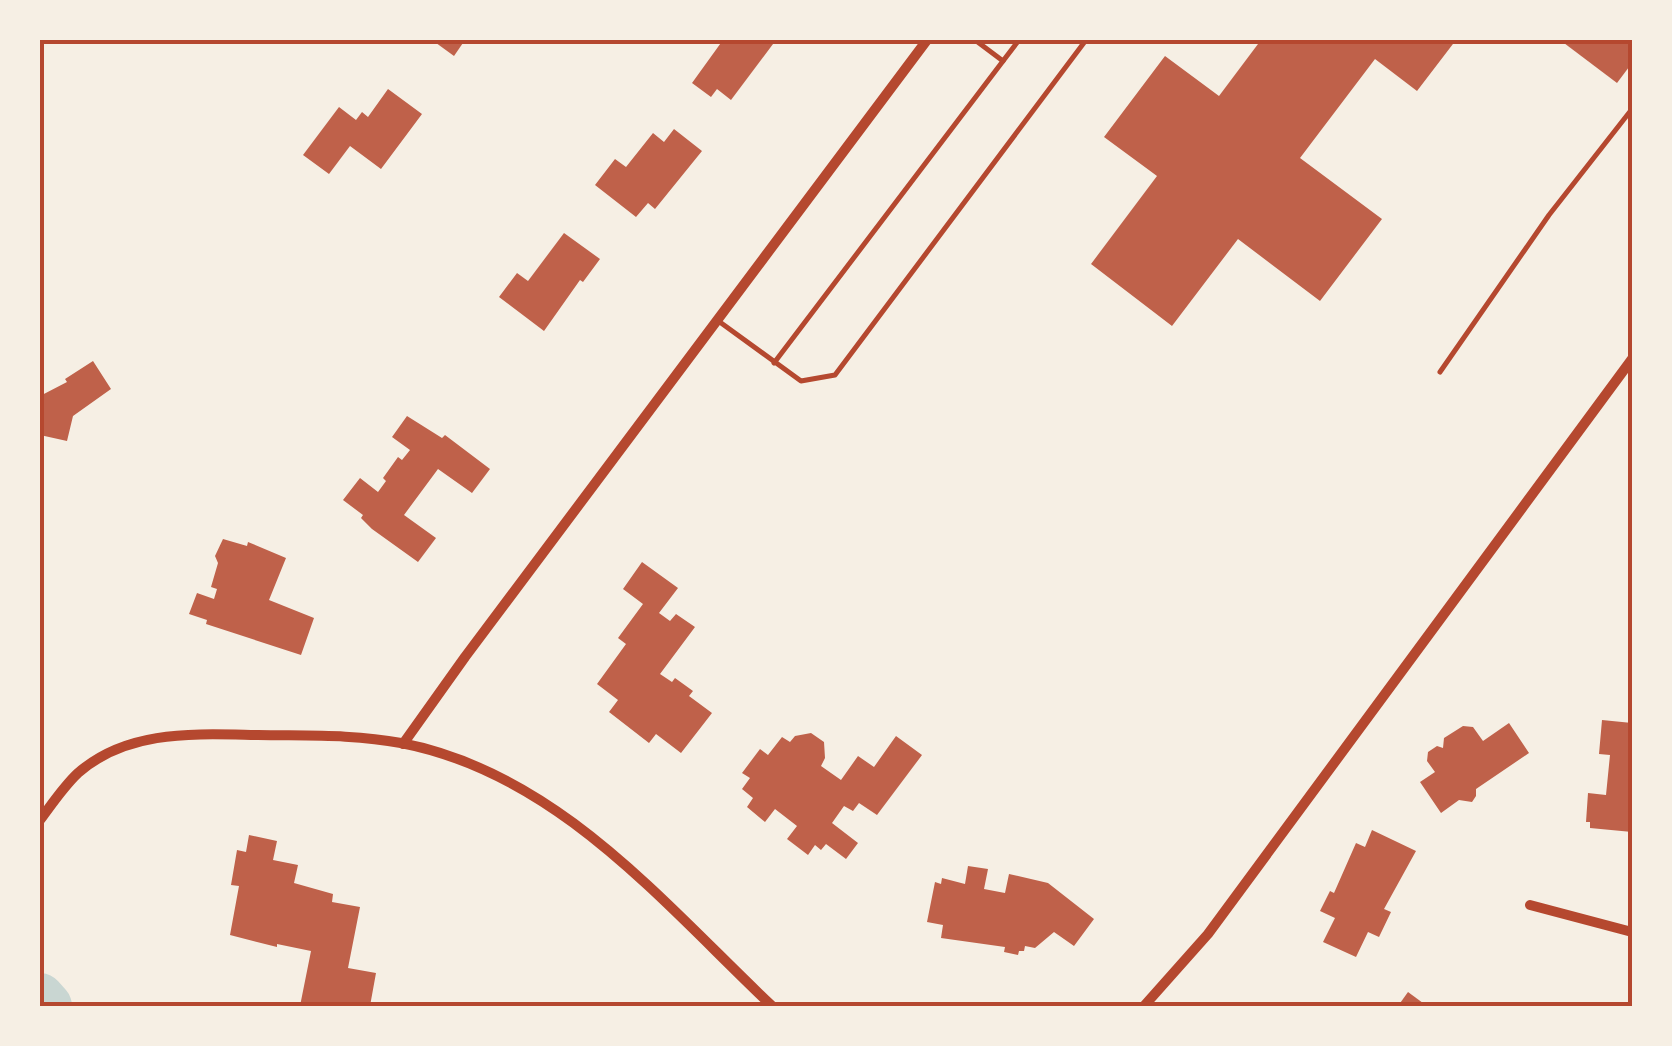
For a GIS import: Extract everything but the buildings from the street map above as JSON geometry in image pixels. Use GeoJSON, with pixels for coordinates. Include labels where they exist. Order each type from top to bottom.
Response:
{"type":"FeatureCollection","features":[{"type":"Feature","properties":{"kind":"street"},"geometry":{"type":"LineString","coordinates":[[403,744],[464,656],[927,40]]}},
{"type":"Feature","properties":{"kind":"street"},"geometry":{"type":"LineString","coordinates":[[1144,1006],[1208,934],[1632,359]]}},
{"type":"Feature","properties":{"kind":"street"},"geometry":{"type":"LineString","coordinates":[[40,820],[76,774],[141,740],[190,734],[350,736],[403,744],[484,769],[532,793],[564,815],[598,842],[772,1006]]}},
{"type":"Feature","properties":{"kind":"street"},"geometry":{"type":"LineString","coordinates":[[1530,905],[1632,932]]}},
{"type":"Feature","properties":{"kind":"lane"},"geometry":{"type":"LineString","coordinates":[[975,40],[1003,61]]}},
{"type":"Feature","properties":{"kind":"lane"},"geometry":{"type":"LineString","coordinates":[[774,363],[1019,40]]}},
{"type":"Feature","properties":{"kind":"lane"},"geometry":{"type":"LineString","coordinates":[[717,320],[801,381],[835,375],[1086,40]]}},
{"type":"Feature","properties":{"kind":"lane"},"geometry":{"type":"LineString","coordinates":[[1440,372],[1548,216],[1632,109]]}},
{"type":"Feature","properties":{"kind":"waterway"},"geometry":{"type":"LineString","coordinates":[[40,997],[48,1006]]}}]}
